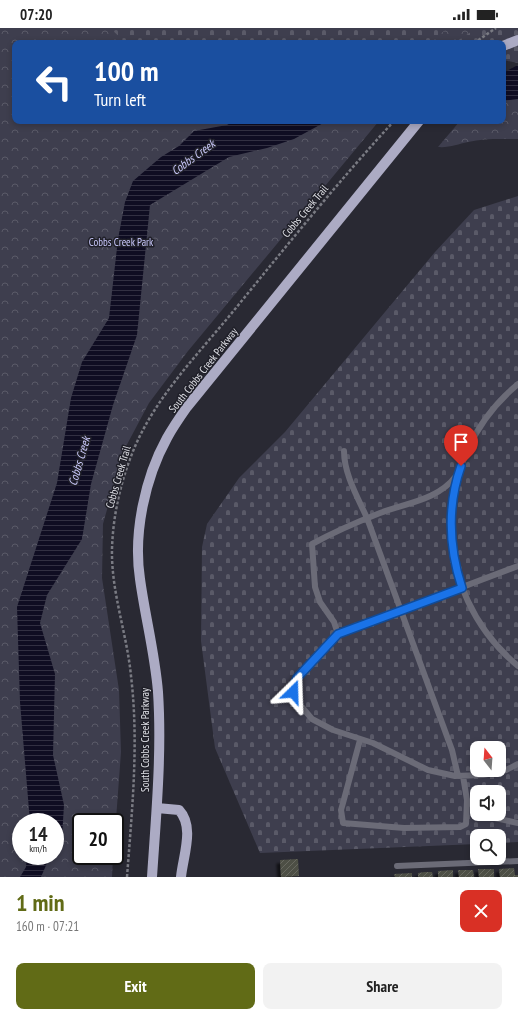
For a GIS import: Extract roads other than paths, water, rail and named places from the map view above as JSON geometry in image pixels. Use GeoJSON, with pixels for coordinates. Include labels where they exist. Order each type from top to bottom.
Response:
{"type":"FeatureCollection","features":[{"type":"Feature","properties":{"kind":"main road"},"geometry":{"type":"LineString","coordinates":[[506,45],[518,40]]}},
{"type":"Feature","properties":{"kind":"main road","name":"South Cobbs Creek Parkway"},"geometry":{"type":"LineString","coordinates":[[152,877],[157,808],[158,692],[138,557],[142,512],[154,470],[167,438],[187,407],[417,124]]}},
{"type":"Feature","properties":{"kind":"main road"},"geometry":{"type":"LineString","coordinates":[[157,808],[179,810],[187,821],[188,833],[181,877]]}},
{"type":"Feature","properties":{"kind":"lane"},"geometry":{"type":"LineString","coordinates":[[518,384],[499,401],[479,428],[464,458],[458,473],[452,506],[451,534],[453,556],[462,588],[471,609],[497,647],[518,666]]}},
{"type":"Feature","properties":{"kind":"lane"},"geometry":{"type":"LineString","coordinates":[[344,451],[344,460],[367,518],[461,776],[467,800],[466,824],[460,827],[404,828],[343,823],[341,810],[360,740]]}},
{"type":"Feature","properties":{"kind":"lane"},"geometry":{"type":"LineString","coordinates":[[338,634],[334,622],[320,602],[315,587],[312,544],[367,518],[441,491],[449,486],[458,473]]}},
{"type":"Feature","properties":{"kind":"lane"},"geometry":{"type":"LineString","coordinates":[[518,566],[338,634],[297,678],[293,687],[296,700],[312,719],[333,730],[373,743],[428,770],[461,776],[483,775],[506,770],[518,764]]}},
{"type":"Feature","properties":{"kind":"lane"},"geometry":{"type":"LineString","coordinates":[[467,800],[470,803]]}},
{"type":"Feature","properties":{"kind":"lane"},"geometry":{"type":"LineString","coordinates":[[506,820],[518,823]]}},
{"type":"Feature","properties":{"kind":"lane"},"geometry":{"type":"LineString","coordinates":[[397,866],[518,861]]}},
{"type":"Feature","properties":{"kind":"water"},"geometry":{"type":"Polygon","coordinates":[[[506,63],[518,65],[518,99],[506,101],[506,63]]]}},
{"type":"Feature","properties":{"kind":"water","name":"Cobbs Creek"},"geometry":{"type":"Polygon","coordinates":[[[229,124],[322,124],[294,139],[267,148],[229,157],[150,205],[137,335],[113,405],[91,484],[82,539],[47,595],[40,623],[55,674],[53,755],[64,805],[64,813],[29,813],[20,702],[17,607],[57,483],[71,398],[82,362],[109,318],[118,239],[125,202],[133,181],[161,157],[179,146],[194,131],[229,124]]]}},
{"type":"Feature","properties":{"kind":"water"},"geometry":{"type":"Polygon","coordinates":[[[26,865],[46,865],[41,877],[20,877],[26,865]]]}},
{"type":"Feature","properties":{"kind":"park label","name":"Cobbs Creek Park"},"geometry":{"type":"Point","coordinates":[121,242]}}]}
